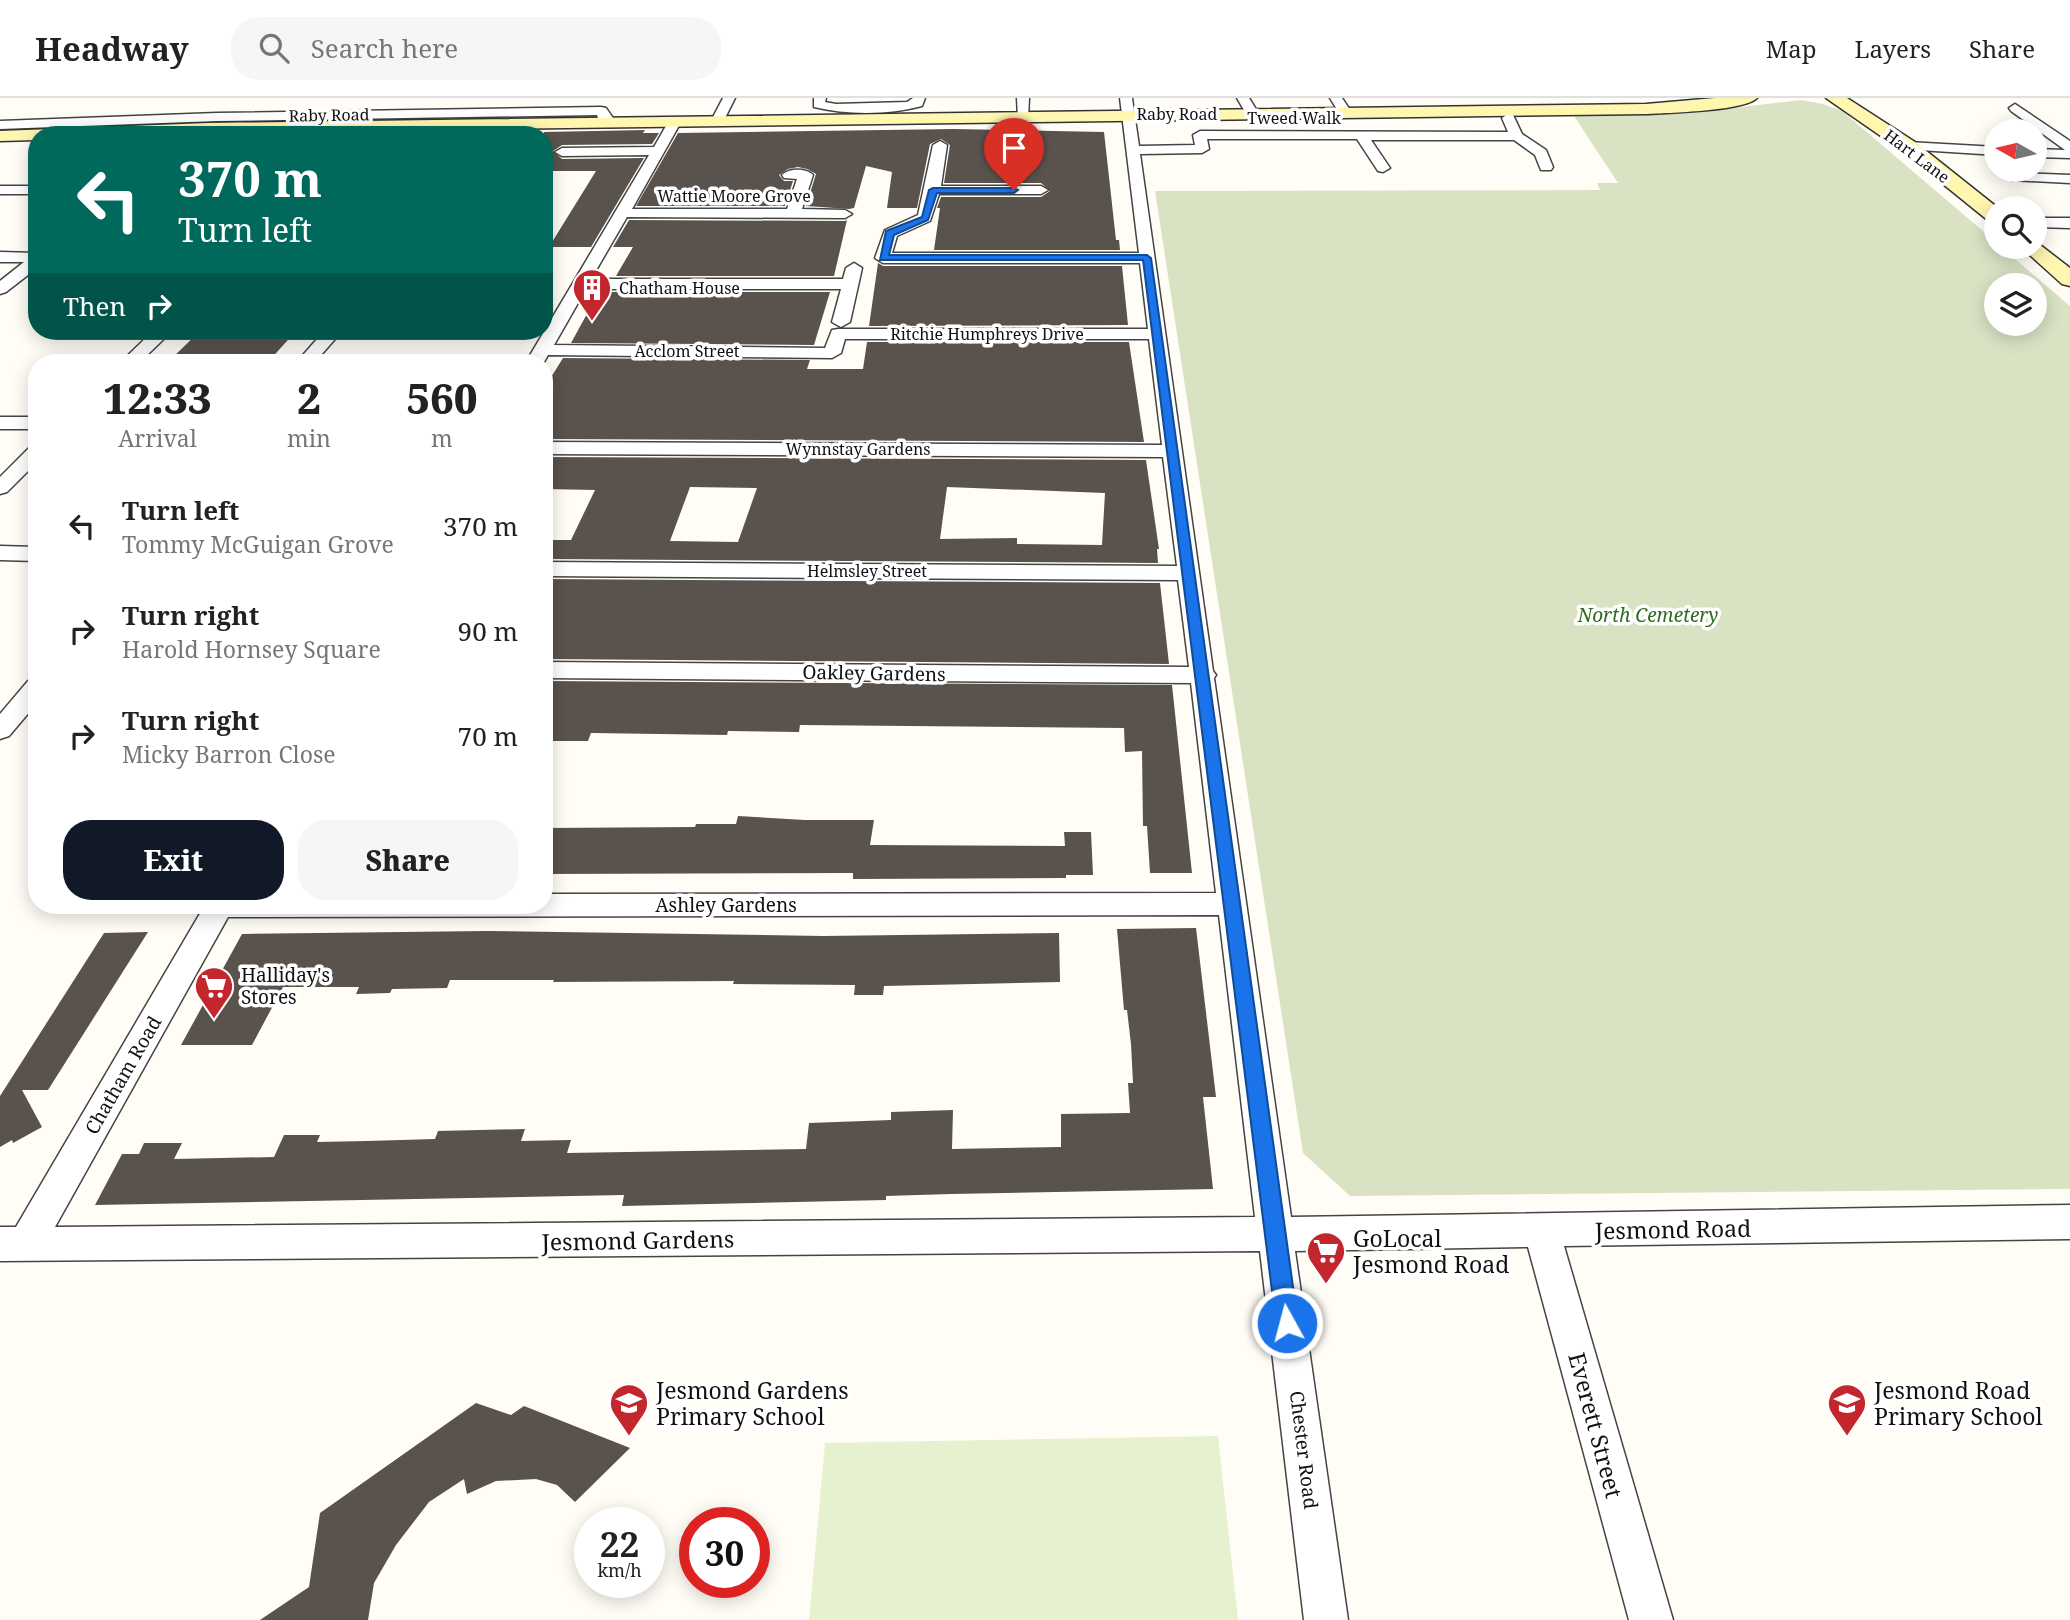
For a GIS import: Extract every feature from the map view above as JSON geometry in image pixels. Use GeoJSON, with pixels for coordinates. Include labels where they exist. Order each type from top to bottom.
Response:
{"type":"FeatureCollection","features":[{"type":"Feature","properties":{"kind":"street"},"geometry":{"type":"LineString","coordinates":[[718,121],[729,98]]}},
{"type":"Feature","properties":{"kind":"street"},"geometry":{"type":"LineString","coordinates":[[820,98],[818,104],[836,108],[907,106],[918,103],[919,98]]}},
{"type":"Feature","properties":{"kind":"street"},"geometry":{"type":"LineString","coordinates":[[1242,98],[1253,114]]}},
{"type":"Feature","properties":{"kind":"street","name":"Raby Road"},"geometry":{"type":"LineString","coordinates":[[534,126],[718,121],[1023,107],[1127,106],[1253,114],[1341,105],[1690,107],[1748,98]]}},
{"type":"Feature","properties":{"kind":"street","name":"Hart Lane"},"geometry":{"type":"LineString","coordinates":[[1835,98],[1908,146],[1984,207]]}},
{"type":"Feature","properties":{"kind":"street","name":"Chester Road"},"geometry":{"type":"LineString","coordinates":[[1127,106],[1204,675],[1326,1620]]}},
{"type":"Feature","properties":{"kind":"street"},"geometry":{"type":"LineString","coordinates":[[1508,107],[1517,136],[1541,153],[1546,167]]}},
{"type":"Feature","properties":{"kind":"street"},"geometry":{"type":"LineString","coordinates":[[2015,108],[2070,147]]}},
{"type":"Feature","properties":{"kind":"street","name":"Raby Road"},"geometry":{"type":"LineString","coordinates":[[0,125],[228,117],[601,111],[607,118],[605,123]]}},
{"type":"Feature","properties":{"kind":"street"},"geometry":{"type":"LineString","coordinates":[[2030,118],[2057,119]]}},
{"type":"Feature","properties":{"kind":"street"},"geometry":{"type":"LineString","coordinates":[[553,322],[578,291],[675,122]]}},
{"type":"Feature","properties":{"kind":"street","name":"Raby Road"},"geometry":{"type":"LineString","coordinates":[[0,136],[28,135]]}},
{"type":"Feature","properties":{"kind":"street","name":"Tweed Walk"},"geometry":{"type":"LineString","coordinates":[[1133,150],[1208,154],[1200,135],[1517,136]]}},
{"type":"Feature","properties":{"kind":"street","name":"Tweed Walk"},"geometry":{"type":"LineString","coordinates":[[1361,135],[1383,168]]}},
{"type":"Feature","properties":{"kind":"street"},"geometry":{"type":"LineString","coordinates":[[940,145],[933,190],[925,218],[890,233],[883,258],[1147,258]]}},
{"type":"Feature","properties":{"kind":"street"},"geometry":{"type":"LineString","coordinates":[[562,152],[589,146],[660,151]]}},
{"type":"Feature","properties":{"kind":"street"},"geometry":{"type":"LineString","coordinates":[[1908,146],[1984,150]]}},
{"type":"Feature","properties":{"kind":"street"},"geometry":{"type":"LineString","coordinates":[[2048,153],[2070,154]]}},
{"type":"Feature","properties":{"kind":"street"},"geometry":{"type":"LineString","coordinates":[[2048,159],[2070,177]]}},
{"type":"Feature","properties":{"kind":"street"},"geometry":{"type":"LineString","coordinates":[[789,176],[806,175],[793,213]]}},
{"type":"Feature","properties":{"kind":"street"},"geometry":{"type":"LineString","coordinates":[[2048,177],[2070,177]]}},
{"type":"Feature","properties":{"kind":"street"},"geometry":{"type":"LineString","coordinates":[[0,190],[28,190]]}},
{"type":"Feature","properties":{"kind":"street"},"geometry":{"type":"LineString","coordinates":[[933,190],[1041,190]]}},
{"type":"Feature","properties":{"kind":"street","name":"Wattie Moore Grove"},"geometry":{"type":"LineString","coordinates":[[623,213],[845,214]]}},
{"type":"Feature","properties":{"kind":"street"},"geometry":{"type":"LineString","coordinates":[[2047,222],[2070,223]]}},
{"type":"Feature","properties":{"kind":"street"},"geometry":{"type":"LineString","coordinates":[[0,257],[28,259]]}},
{"type":"Feature","properties":{"kind":"street"},"geometry":{"type":"LineString","coordinates":[[2046,259],[2070,279]]}},
{"type":"Feature","properties":{"kind":"street"},"geometry":{"type":"LineString","coordinates":[[0,289],[28,266]]}},
{"type":"Feature","properties":{"kind":"street"},"geometry":{"type":"LineString","coordinates":[[578,291],[853,276],[841,322]]}},
{"type":"Feature","properties":{"kind":"street"},"geometry":{"type":"LineString","coordinates":[[578,291],[656,298]]}},
{"type":"Feature","properties":{"kind":"street","name":"Ritchie Humphreys Drive"},"geometry":{"type":"LineString","coordinates":[[832,353],[838,334],[1157,334]]}},
{"type":"Feature","properties":{"kind":"street"},"geometry":{"type":"LineString","coordinates":[[139,354],[153,340]]}},
{"type":"Feature","properties":{"kind":"street"},"geometry":{"type":"LineString","coordinates":[[313,354],[324,340]]}},
{"type":"Feature","properties":{"kind":"street","name":"Acclom Street"},"geometry":{"type":"LineString","coordinates":[[553,356],[832,353]]}},
{"type":"Feature","properties":{"kind":"street"},"geometry":{"type":"LineString","coordinates":[[0,423],[28,423]]}},
{"type":"Feature","properties":{"kind":"street","name":"Wynnstay Gardens"},"geometry":{"type":"LineString","coordinates":[[553,448],[1172,451]]}},
{"type":"Feature","properties":{"kind":"street"},"geometry":{"type":"LineString","coordinates":[[0,488],[28,460]]}},
{"type":"Feature","properties":{"kind":"street"},"geometry":{"type":"LineString","coordinates":[[0,554],[28,554]]}},
{"type":"Feature","properties":{"kind":"street","name":"Helmsley Street"},"geometry":{"type":"LineString","coordinates":[[553,569],[1189,573]]}},
{"type":"Feature","properties":{"kind":"street","name":"Oakley Gardens"},"geometry":{"type":"LineString","coordinates":[[553,670],[1204,675]]}},
{"type":"Feature","properties":{"kind":"street"},"geometry":{"type":"LineString","coordinates":[[0,730],[28,697]]}},
{"type":"Feature","properties":{"kind":"street","name":"Ashley Gardens"},"geometry":{"type":"LineString","coordinates":[[553,905],[1232,904]]}},
{"type":"Feature","properties":{"kind":"street","name":"Chatham Road"},"geometry":{"type":"LineString","coordinates":[[13,1244],[215,914]]}},
{"type":"Feature","properties":{"kind":"street","name":"Jesmond Road"},"geometry":{"type":"LineString","coordinates":[[1276,1234],[2070,1222]]}},
{"type":"Feature","properties":{"kind":"street","name":"Everett Street"},"geometry":{"type":"LineString","coordinates":[[1540,1231],[1551,1261],[1651,1620]]}},
{"type":"Feature","properties":{"kind":"street","name":"Jesmond Gardens"},"geometry":{"type":"LineString","coordinates":[[13,1244],[1276,1234]]}},
{"type":"Feature","properties":{"kind":"green space","name":"North Cemetery"},"geometry":{"type":"Polygon","coordinates":[[[1801,100],[1842,111],[1984,232],[1984,259],[2015,259],[2031,273],[1984,273],[1984,336],[2047,336],[2047,286],[2070,306],[2070,1189],[1350,1196],[1303,1153],[1155,191],[1600,190],[1597,183],[1618,183],[1574,116],[1697,112],[1801,100]]]}},
{"type":"Feature","properties":{"kind":"green space"},"geometry":{"type":"Polygon","coordinates":[[[1218,1436],[1238,1620],[809,1620],[825,1443],[1218,1436]]]}},
{"type":"Feature","properties":{"kind":"building"},"geometry":{"type":"Polygon","coordinates":[[[954,129],[1104,132],[1116,240],[1119,240],[1120,250],[934,250],[940,208],[937,208],[941,197],[1041,197],[1050,191],[1041,183],[944,183],[950,145],[941,139],[930,144],[917,208],[887,208],[892,172],[866,166],[854,208],[849,209],[806,206],[816,174],[798,167],[779,175],[784,181],[793,181],[785,206],[636,206],[678,133],[954,129]]]}},
{"type":"Feature","properties":{"kind":"building"},"geometry":{"type":"Polygon","coordinates":[[[645,130],[643,133],[659,133],[652,144],[562,145],[553,151],[553,132],[645,130]]]}},
{"type":"Feature","properties":{"kind":"building"},"geometry":{"type":"Polygon","coordinates":[[[553,151],[562,159],[644,158],[591,247],[553,247],[553,241],[596,171],[553,171],[553,151]]]}},
{"type":"Feature","properties":{"kind":"building"},"geometry":{"type":"Polygon","coordinates":[[[629,220],[847,220],[834,276],[616,276],[633,247],[613,247],[629,220]]]}},
{"type":"Feature","properties":{"kind":"building"},"geometry":{"type":"Polygon","coordinates":[[[878,263],[883,266],[1122,266],[1128,325],[869,326],[878,263]]]}},
{"type":"Feature","properties":{"kind":"building"},"geometry":{"type":"Polygon","coordinates":[[[608,292],[830,292],[814,345],[571,343],[588,312],[599,309],[608,292]]]}},
{"type":"Feature","properties":{"kind":"building"},"geometry":{"type":"Polygon","coordinates":[[[191,340],[288,340],[275,354],[176,354],[191,340]]]}},
{"type":"Feature","properties":{"kind":"building"},"geometry":{"type":"Polygon","coordinates":[[[867,342],[1129,342],[1144,442],[553,439],[553,374],[563,358],[810,360],[807,369],[863,369],[867,342]]]}},
{"type":"Feature","properties":{"kind":"building"},"geometry":{"type":"Polygon","coordinates":[[[553,457],[1146,460],[1159,549],[1158,563],[553,559],[553,540],[571,540],[595,490],[553,489],[553,457]],[[690,487],[670,541],[738,542],[757,488],[690,487]],[[947,487],[940,539],[1017,538],[1017,544],[1102,545],[1105,493],[947,487]]]}},
{"type":"Feature","properties":{"kind":"building"},"geometry":{"type":"Polygon","coordinates":[[[553,579],[1160,583],[1169,664],[553,659],[553,579]]]}},
{"type":"Feature","properties":{"kind":"building"},"geometry":{"type":"Polygon","coordinates":[[[553,681],[1172,685],[1192,873],[1150,873],[1147,826],[1143,826],[1142,751],[1125,752],[1124,728],[800,725],[799,732],[728,731],[727,735],[591,733],[588,741],[553,741],[553,681]]]}},
{"type":"Feature","properties":{"kind":"building"},"geometry":{"type":"Polygon","coordinates":[[[738,816],[874,820],[870,845],[1065,846],[1064,832],[1091,832],[1093,875],[1066,875],[1066,878],[853,879],[853,873],[553,874],[553,828],[695,827],[696,824],[736,824],[738,816]]]}},
{"type":"Feature","properties":{"kind":"building"},"geometry":{"type":"Polygon","coordinates":[[[1196,928],[1216,1097],[1203,1097],[1213,1189],[951,1194],[886,1196],[886,1200],[622,1206],[624,1195],[95,1205],[122,1154],[139,1154],[144,1143],[182,1143],[174,1159],[274,1157],[284,1135],[320,1135],[317,1142],[367,1141],[435,1139],[438,1131],[525,1129],[521,1141],[571,1140],[567,1153],[806,1149],[809,1123],[891,1120],[891,1112],[953,1110],[952,1149],[1061,1147],[1061,1114],[1130,1113],[1128,1083],[1133,1083],[1131,1044],[1127,1010],[1124,1010],[1117,929],[1196,928]]]}},
{"type":"Feature","properties":{"kind":"building"},"geometry":{"type":"Polygon","coordinates":[[[487,931],[823,936],[1059,933],[1060,982],[884,986],[883,995],[854,995],[855,985],[733,984],[734,981],[450,980],[447,988],[392,989],[390,993],[356,994],[359,987],[283,987],[252,1045],[181,1045],[242,934],[487,931]]]}},
{"type":"Feature","properties":{"kind":"building"},"geometry":{"type":"Polygon","coordinates":[[[148,932],[48,1090],[22,1090],[42,1127],[0,1147],[0,1096],[104,933],[148,932]]]}},
{"type":"Feature","properties":{"kind":"building"},"geometry":{"type":"Polygon","coordinates":[[[476,1403],[511,1415],[524,1406],[630,1448],[575,1502],[557,1485],[536,1479],[496,1481],[467,1494],[464,1479],[429,1502],[396,1545],[374,1583],[368,1620],[260,1620],[309,1587],[320,1513],[476,1403]]]}},
{"type":"Feature","properties":{"kind":"place","name":"Chatham House"},"geometry":{"type":"Point","coordinates":[592,322]}},
{"type":"Feature","properties":{"kind":"place","name":"Halliday's Stores"},"geometry":{"type":"Point","coordinates":[214,1020]}},
{"type":"Feature","properties":{"kind":"place","name":"GoLocal Jesmond Road"},"geometry":{"type":"Point","coordinates":[1326,1285]}},
{"type":"Feature","properties":{"kind":"place","name":"Jesmond Gardens Primary School"},"geometry":{"type":"Point","coordinates":[629,1437]}},
{"type":"Feature","properties":{"kind":"place","name":"Jesmond Road Primary School"},"geometry":{"type":"Point","coordinates":[1847,1437]}},
{"type":"Feature","properties":{"kind":"route"},"geometry":{"type":"LineString","coordinates":[[1014,190],[933,190],[925,218],[890,233],[883,258],[1147,258],[1204,675],[1287,1323]]}}]}
